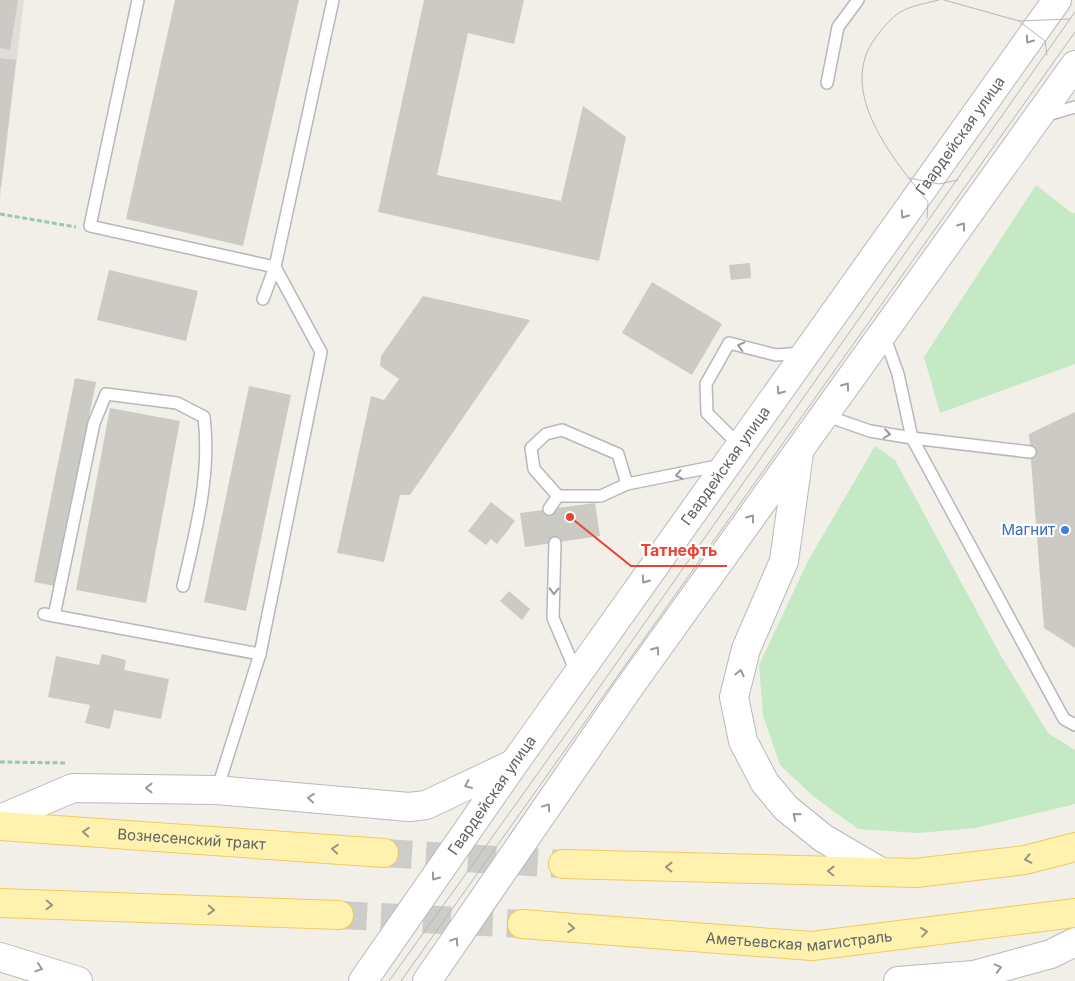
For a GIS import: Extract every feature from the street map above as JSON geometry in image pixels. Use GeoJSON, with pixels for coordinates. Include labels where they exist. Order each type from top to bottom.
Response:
{"type":"FeatureCollection","features":[{"type":"Feature","properties":{"kind":"main road","name":"Гвардейская улица"},"geometry":{"type":"LineString","coordinates":[[362,981],[806,353],[824,315],[1057,0]]}},
{"type":"Feature","properties":{"kind":"main road"},"geometry":{"type":"LineString","coordinates":[[427,981],[628,689],[1040,117],[1075,65]]}},
{"type":"Feature","properties":{"kind":"main road"},"geometry":{"type":"LineString","coordinates":[[799,450],[784,561],[746,649],[734,697],[743,741],[765,783],[786,808],[824,838],[881,872]]}},
{"type":"Feature","properties":{"kind":"main road"},"geometry":{"type":"LineString","coordinates":[[0,819],[73,788],[217,790],[409,807],[426,805],[513,765]]}},
{"type":"Feature","properties":{"kind":"main road","name":"Вознесенский тракт"},"geometry":{"type":"LineString","coordinates":[[0,826],[384,853]]}},
{"type":"Feature","properties":{"kind":"main road"},"geometry":{"type":"LineString","coordinates":[[563,864],[916,873],[1026,860],[1075,847]]}},
{"type":"Feature","properties":{"kind":"main road"},"geometry":{"type":"LineString","coordinates":[[0,903],[339,915]]}},
{"type":"Feature","properties":{"kind":"main road","name":"Аметьевская магистраль"},"geometry":{"type":"LineString","coordinates":[[522,924],[812,946],[1075,913]]}},
{"type":"Feature","properties":{"kind":"main road"},"geometry":{"type":"LineString","coordinates":[[898,981],[974,975],[1050,954],[1075,942]]}},
{"type":"Feature","properties":{"kind":"main road"},"geometry":{"type":"LineString","coordinates":[[0,957],[78,981]]}},
{"type":"Feature","properties":{"kind":"lane"},"geometry":{"type":"LineString","coordinates":[[138,0],[90,226],[276,267],[321,352],[260,654],[217,790]]}},
{"type":"Feature","properties":{"kind":"lane"},"geometry":{"type":"LineString","coordinates":[[263,299],[276,267],[333,0]]}},
{"type":"Feature","properties":{"kind":"lane"},"geometry":{"type":"LineString","coordinates":[[828,83],[838,27],[858,0]]}},
{"type":"Feature","properties":{"kind":"lane"},"geometry":{"type":"LineString","coordinates":[[1040,117],[1075,107]]}},
{"type":"Feature","properties":{"kind":"lane"},"geometry":{"type":"LineString","coordinates":[[884,334],[898,374],[912,438],[1064,719],[1075,725]]}},
{"type":"Feature","properties":{"kind":"lane"},"geometry":{"type":"LineString","coordinates":[[627,484],[618,454],[562,430],[546,434],[531,448],[534,469],[558,496],[601,496],[627,484],[733,456],[707,413],[706,384],[730,343],[776,354],[806,353]]}},
{"type":"Feature","properties":{"kind":"lane"},"geometry":{"type":"LineString","coordinates":[[183,586],[202,504],[208,446],[204,417],[177,403],[106,394],[94,423],[49,615],[260,654]]}},
{"type":"Feature","properties":{"kind":"lane"},"geometry":{"type":"LineString","coordinates":[[824,415],[870,431],[1030,452]]}},
{"type":"Feature","properties":{"kind":"lane"},"geometry":{"type":"LineString","coordinates":[[549,509],[558,496]]}},
{"type":"Feature","properties":{"kind":"lane"},"geometry":{"type":"LineString","coordinates":[[555,542],[554,618],[578,676]]}},
{"type":"Feature","properties":{"kind":"path"},"geometry":{"type":"LineString","coordinates":[[0,214],[55,225],[82,228],[90,226]]}},
{"type":"Feature","properties":{"kind":"shaded area"},"geometry":{"type":"Polygon","coordinates":[[[0,0],[24,0],[0,199],[0,0]]]}},
{"type":"Feature","properties":{"kind":"green space"},"geometry":{"type":"Polygon","coordinates":[[[1036,185],[1073,214],[1075,212],[1075,364],[940,413],[924,357],[1036,185]]]}},
{"type":"Feature","properties":{"kind":"green space"},"geometry":{"type":"Polygon","coordinates":[[[875,446],[895,460],[1001,656],[1048,733],[1075,750],[1075,804],[975,828],[918,833],[858,829],[813,796],[780,765],[763,715],[759,665],[808,561],[875,446]]]}},
{"type":"Feature","properties":{"kind":"building"},"geometry":{"type":"Polygon","coordinates":[[[0,0],[18,0],[10,50],[0,48],[0,0]]]}},
{"type":"Feature","properties":{"kind":"building"},"geometry":{"type":"Polygon","coordinates":[[[175,0],[299,0],[243,246],[126,219],[175,0]]]}},
{"type":"Feature","properties":{"kind":"building"},"geometry":{"type":"Polygon","coordinates":[[[424,0],[524,0],[514,44],[468,33],[437,175],[561,201],[583,106],[626,137],[599,261],[378,212],[424,0]]]}},
{"type":"Feature","properties":{"kind":"building"},"geometry":{"type":"Polygon","coordinates":[[[0,58],[16,60],[1,187],[0,187],[0,58]]]}},
{"type":"Feature","properties":{"kind":"building"},"geometry":{"type":"Polygon","coordinates":[[[750,263],[751,278],[731,280],[729,265],[750,263]]]}},
{"type":"Feature","properties":{"kind":"building"},"geometry":{"type":"Polygon","coordinates":[[[109,270],[198,291],[186,341],[97,320],[109,270]]]}},
{"type":"Feature","properties":{"kind":"building"},"geometry":{"type":"Polygon","coordinates":[[[652,282],[722,324],[692,375],[622,333],[652,282]]]}},
{"type":"Feature","properties":{"kind":"building"},"geometry":{"type":"Polygon","coordinates":[[[423,296],[530,320],[410,495],[400,495],[384,562],[337,553],[371,396],[384,400],[399,379],[380,366],[381,356],[423,296]]]}},
{"type":"Feature","properties":{"kind":"building"},"geometry":{"type":"Polygon","coordinates":[[[75,378],[96,382],[55,586],[34,582],[75,378]]]}},
{"type":"Feature","properties":{"kind":"building"},"geometry":{"type":"Polygon","coordinates":[[[249,386],[291,395],[246,611],[204,602],[249,386]]]}},
{"type":"Feature","properties":{"kind":"building"},"geometry":{"type":"Polygon","coordinates":[[[110,408],[180,421],[146,603],[76,590],[110,408]]]}},
{"type":"Feature","properties":{"kind":"building"},"geometry":{"type":"Polygon","coordinates":[[[1075,412],[1075,648],[1044,628],[1029,434],[1075,412]]]}},
{"type":"Feature","properties":{"kind":"building"},"geometry":{"type":"Polygon","coordinates":[[[491,502],[515,521],[497,544],[491,539],[486,545],[468,531],[491,502]]]}},
{"type":"Feature","properties":{"kind":"building"},"geometry":{"type":"Polygon","coordinates":[[[595,503],[600,536],[525,547],[520,513],[595,503]]]}},
{"type":"Feature","properties":{"kind":"building"},"geometry":{"type":"Polygon","coordinates":[[[509,591],[530,609],[522,620],[500,601],[509,591]]]}},
{"type":"Feature","properties":{"kind":"building"},"geometry":{"type":"Polygon","coordinates":[[[102,654],[126,660],[124,670],[169,679],[161,719],[114,710],[110,729],[85,723],[90,705],[48,697],[56,656],[99,665],[102,654]]]}},
{"type":"Feature","properties":{"kind":"tunnel"},"geometry":{"type":"LineString","coordinates":[[384,853],[563,864]]}},
{"type":"Feature","properties":{"kind":"tunnel"},"geometry":{"type":"LineString","coordinates":[[339,915],[522,924]]}},
{"type":"Feature","properties":{"kind":"tram line"},"geometry":{"type":"LineString","coordinates":[[927,218],[928,202],[886,146],[874,124],[865,102],[862,80],[865,58],[876,37],[890,20],[910,8],[939,0]]}},
{"type":"Feature","properties":{"kind":"tram line"},"geometry":{"type":"LineString","coordinates":[[944,0],[1019,21],[1070,19]]}},
{"type":"Feature","properties":{"kind":"tram line"},"geometry":{"type":"LineString","coordinates":[[389,981],[589,702],[1075,12]]}},
{"type":"Feature","properties":{"kind":"tram line"},"geometry":{"type":"LineString","coordinates":[[1019,21],[1045,41],[1047,55]]}},
{"type":"Feature","properties":{"kind":"tram line"},"geometry":{"type":"LineString","coordinates":[[401,981],[1075,32]]}},
{"type":"Feature","properties":{"kind":"tram line"},"geometry":{"type":"LineString","coordinates":[[909,178],[939,184],[958,180]]}},
{"type":"Feature","properties":{"kind":"place","name":"Татнефть"},"geometry":{"type":"Point","coordinates":[570,517]}},
{"type":"Feature","properties":{"kind":"place","name":"Магнит"},"geometry":{"type":"Point","coordinates":[1065,530]}}]}
